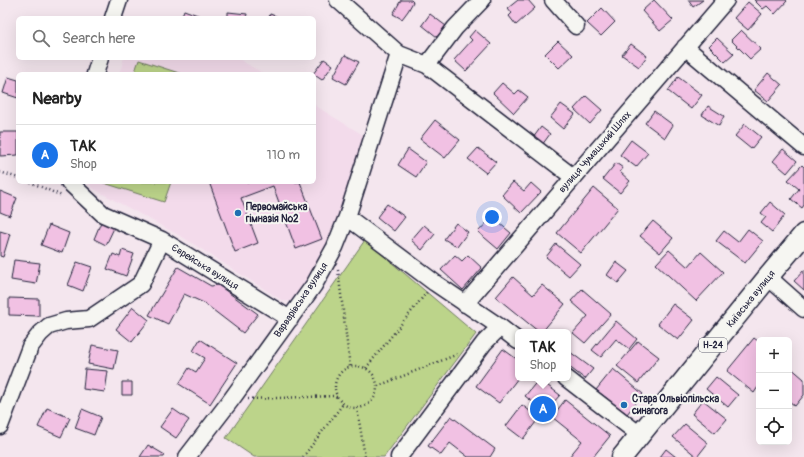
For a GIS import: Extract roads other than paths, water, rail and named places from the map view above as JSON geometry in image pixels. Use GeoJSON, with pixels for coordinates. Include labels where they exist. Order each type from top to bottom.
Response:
{"type":"FeatureCollection","features":[{"type":"Feature","properties":{"kind":"main road","name":"Київська вулиця"},"geometry":{"type":"LineString","coordinates":[[622,457],[804,234]]}},
{"type":"Feature","properties":{"kind":"street"},"geometry":{"type":"LineString","coordinates":[[114,16],[119,0]]}},
{"type":"Feature","properties":{"kind":"street"},"geometry":{"type":"LineString","coordinates":[[338,0],[399,54],[427,65],[573,177]]}},
{"type":"Feature","properties":{"kind":"street"},"geometry":{"type":"LineString","coordinates":[[427,65],[455,28],[482,0]]}},
{"type":"Feature","properties":{"kind":"street"},"geometry":{"type":"LineString","coordinates":[[553,0],[576,26]]}},
{"type":"Feature","properties":{"kind":"street","name":"вулиця Чумацький Шлях"},"geometry":{"type":"LineString","coordinates":[[465,304],[726,0]]}},
{"type":"Feature","properties":{"kind":"street"},"geometry":{"type":"LineString","coordinates":[[685,47],[804,147]]}},
{"type":"Feature","properties":{"kind":"street","name":"Варварівська вулиця"},"geometry":{"type":"LineString","coordinates":[[187,457],[290,319],[314,285],[335,248],[347,217],[399,54]]}},
{"type":"Feature","properties":{"kind":"street"},"geometry":{"type":"LineString","coordinates":[[96,72],[99,60]]}},
{"type":"Feature","properties":{"kind":"street"},"geometry":{"type":"LineString","coordinates":[[71,184],[103,214],[162,240]]}},
{"type":"Feature","properties":{"kind":"street"},"geometry":{"type":"LineString","coordinates":[[347,217],[435,283],[515,339]]}},
{"type":"Feature","properties":{"kind":"street","name":"Єврейська вулиця"},"geometry":{"type":"LineString","coordinates":[[0,426],[30,347],[40,334],[49,326],[66,321],[89,319],[141,284],[162,240],[290,319]]}},
{"type":"Feature","properties":{"kind":"street"},"geometry":{"type":"LineString","coordinates":[[768,277],[804,309]]}},
{"type":"Feature","properties":{"kind":"street"},"geometry":{"type":"LineString","coordinates":[[399,457],[484,343],[500,327]]}},
{"type":"Feature","properties":{"kind":"street"},"geometry":{"type":"LineString","coordinates":[[570,381],[640,435]]}},
{"type":"Feature","properties":{"kind":"place","name":"Первомайська гімназія №2"},"geometry":{"type":"Point","coordinates":[238,213]}},
{"type":"Feature","properties":{"kind":"place","name":"Стара Ольвіопільска синагога"},"geometry":{"type":"Point","coordinates":[624,405]}},
{"type":"Feature","properties":{"kind":"place","name":"ТАК"},"geometry":{"type":"Point","coordinates":[543,409]}}]}
